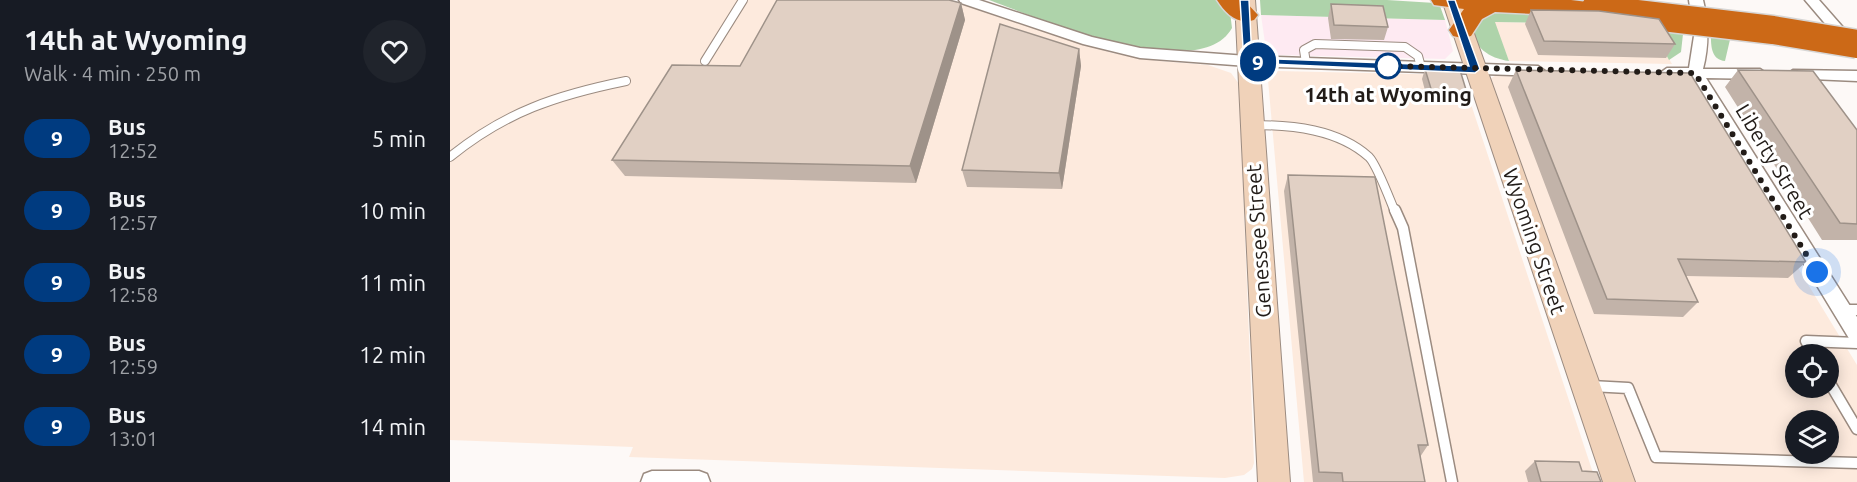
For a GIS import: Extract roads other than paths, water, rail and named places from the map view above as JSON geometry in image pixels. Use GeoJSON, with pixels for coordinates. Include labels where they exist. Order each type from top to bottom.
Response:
{"type":"FeatureCollection","features":[{"type":"Feature","properties":{"kind":"highway"},"geometry":{"type":"LineString","coordinates":[[1443,0],[1595,9],[1773,30],[1857,44]]}},
{"type":"Feature","properties":{"kind":"highway"},"geometry":{"type":"LineString","coordinates":[[1710,0],[1857,21]]}},
{"type":"Feature","properties":{"kind":"highway"},"geometry":{"type":"LineString","coordinates":[[1462,30],[1474,12],[1487,6],[1502,4]]}},
{"type":"Feature","properties":{"kind":"main road","name":"Wyoming Street"},"geometry":{"type":"LineString","coordinates":[[1452,0],[1619,482]]}},
{"type":"Feature","properties":{"kind":"main road","name":"Genessee Street"},"geometry":{"type":"LineString","coordinates":[[1240,5],[1247,61],[1274,482]]}},
{"type":"Feature","properties":{"kind":"street"},"geometry":{"type":"LineString","coordinates":[[966,0],[1088,41],[1129,51],[1171,57],[1556,71]]}},
{"type":"Feature","properties":{"kind":"street"},"geometry":{"type":"LineString","coordinates":[[1695,73],[1701,45],[1702,24],[1696,0]]}},
{"type":"Feature","properties":{"kind":"street"},"geometry":{"type":"LineString","coordinates":[[1812,0],[1857,53]]}},
{"type":"Feature","properties":{"kind":"street"},"geometry":{"type":"LineString","coordinates":[[1649,72],[1857,76]]}},
{"type":"Feature","properties":{"kind":"street","name":"Liberty Street"},"geometry":{"type":"LineString","coordinates":[[1695,73],[1849,310],[1857,334]]}},
{"type":"Feature","properties":{"kind":"street"},"geometry":{"type":"LineString","coordinates":[[652,481],[699,482]]}},
{"type":"Feature","properties":{"kind":"lane"},"geometry":{"type":"LineString","coordinates":[[705,61],[743,0]]}},
{"type":"Feature","properties":{"kind":"lane"},"geometry":{"type":"LineString","coordinates":[[450,157],[471,139],[505,117],[548,98],[626,81]]}},
{"type":"Feature","properties":{"kind":"lane"},"geometry":{"type":"LineString","coordinates":[[1251,125],[1281,125],[1310,129],[1347,143],[1370,158],[1403,228],[1452,482]]}},
{"type":"Feature","properties":{"kind":"lane"},"geometry":{"type":"LineString","coordinates":[[1808,344],[1806,341],[1857,343]]}},
{"type":"Feature","properties":{"kind":"lane"},"geometry":{"type":"LineString","coordinates":[[1586,386],[1628,388],[1656,457],[1857,463]]}},
{"type":"Feature","properties":{"kind":"lane"},"geometry":{"type":"LineString","coordinates":[[1839,398],[1857,429]]}},
{"type":"Feature","properties":{"kind":"place","name":"14th at Wyoming"},"geometry":{"type":"Point","coordinates":[1388,66]}}]}
